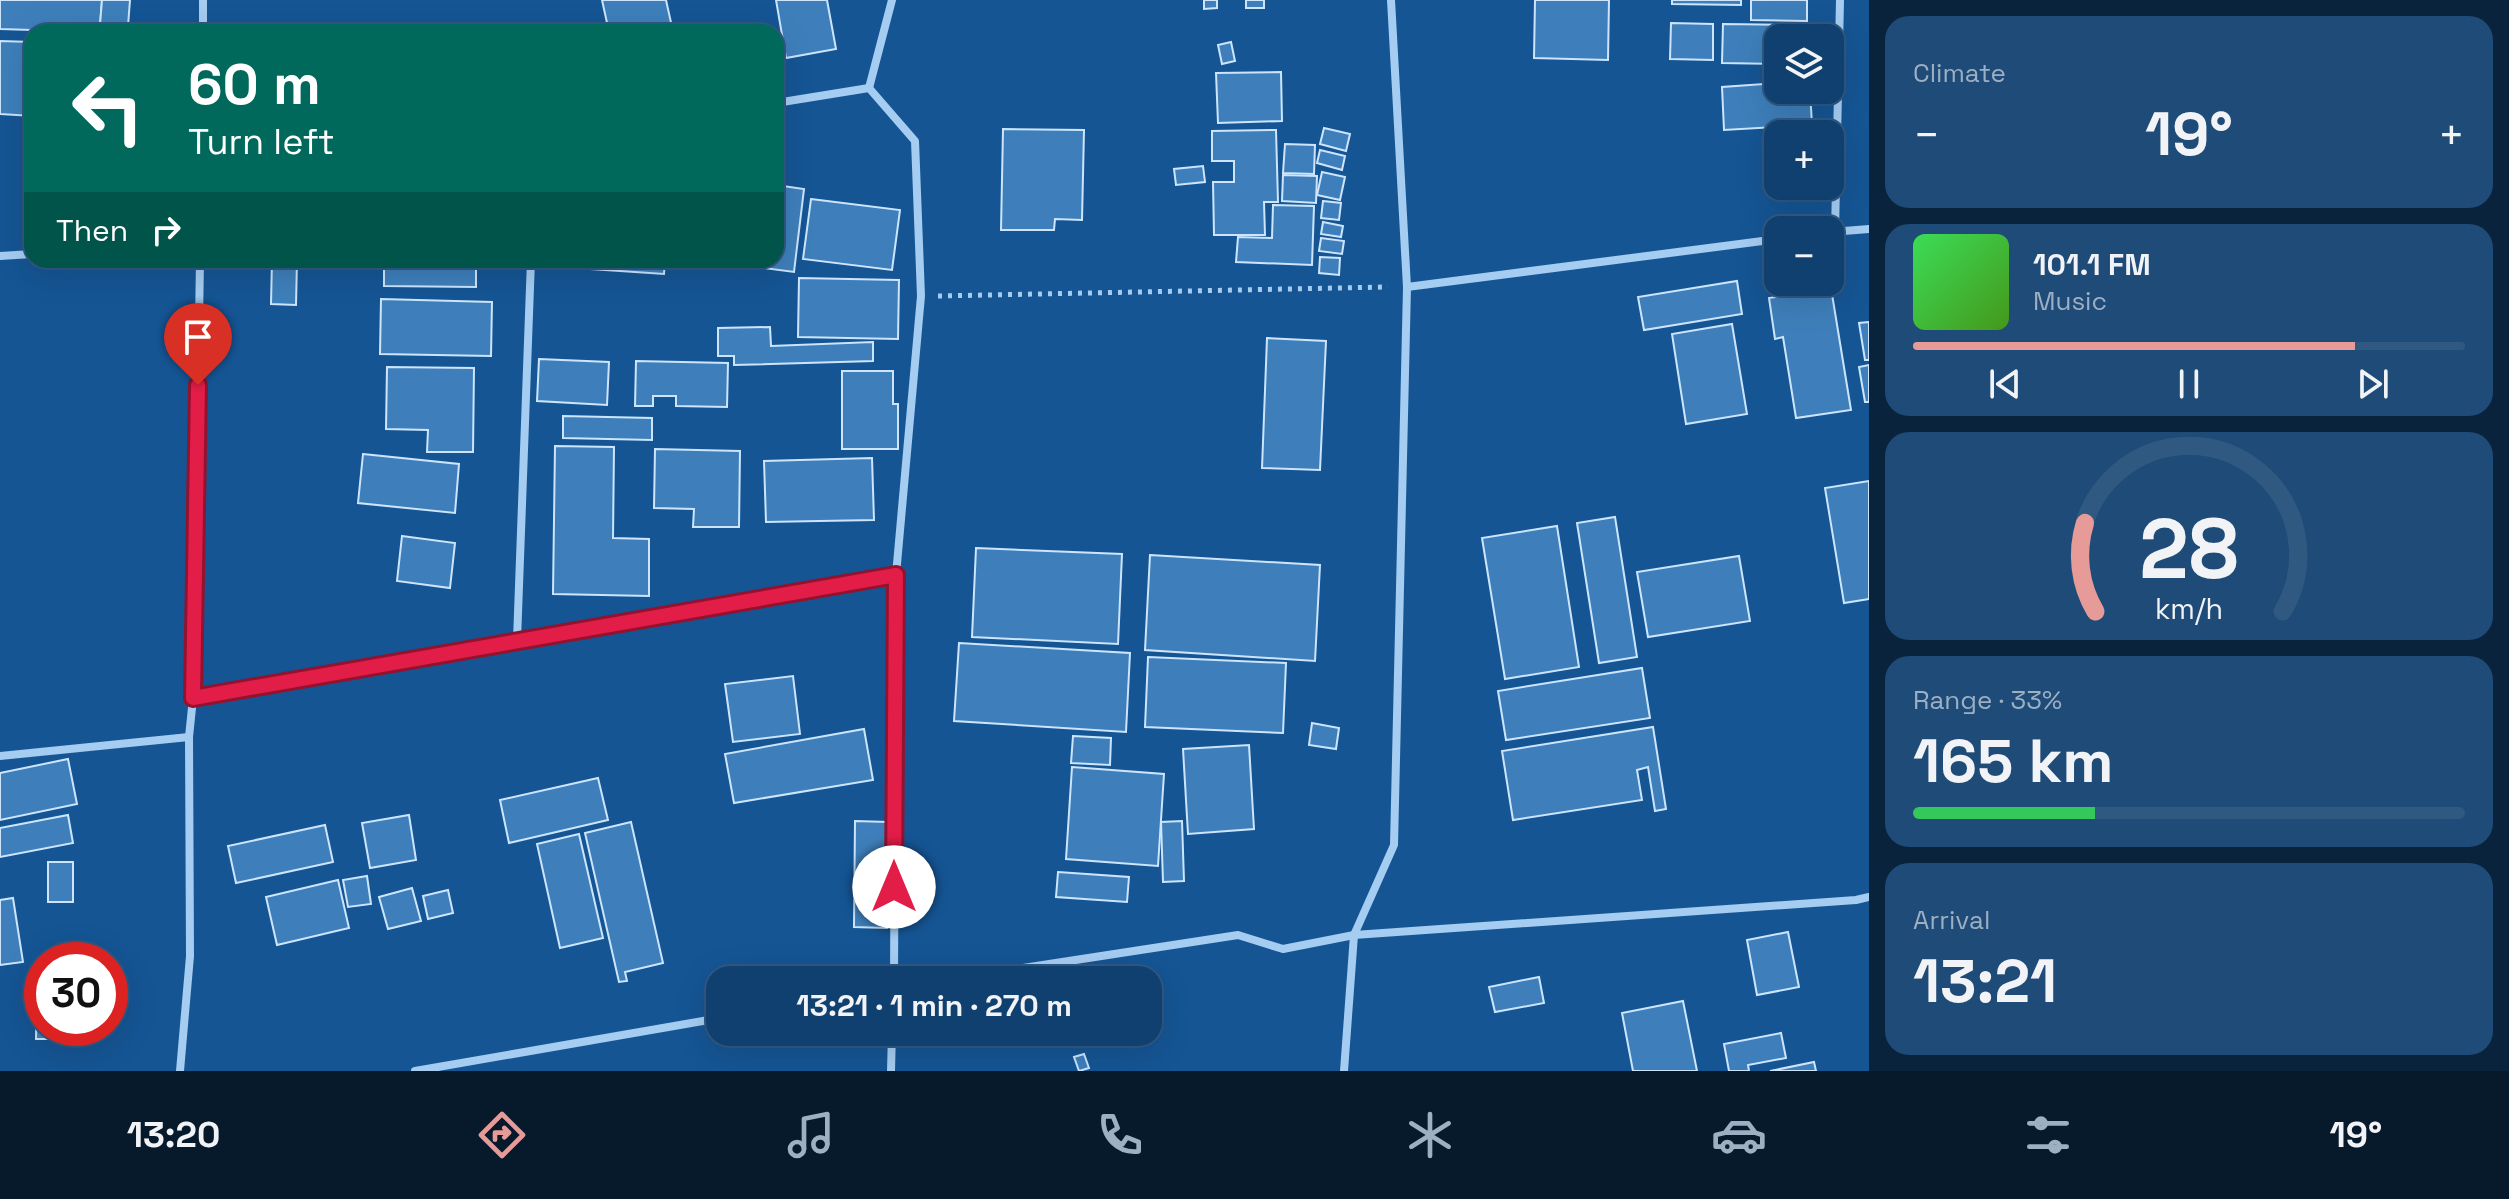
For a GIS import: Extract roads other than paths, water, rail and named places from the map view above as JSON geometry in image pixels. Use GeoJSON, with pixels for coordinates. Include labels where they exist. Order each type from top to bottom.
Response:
{"type":"FeatureCollection","features":[{"type":"Feature","properties":{"kind":"street"},"geometry":{"type":"LineString","coordinates":[[203,0],[203,24]]}},
{"type":"Feature","properties":{"kind":"street"},"geometry":{"type":"LineString","coordinates":[[869,88],[892,0]]}},
{"type":"Feature","properties":{"kind":"street"},"geometry":{"type":"LineString","coordinates":[[1344,1071],[1354,935],[1394,845],[1407,287],[1391,0]]}},
{"type":"Feature","properties":{"kind":"street"},"geometry":{"type":"LineString","coordinates":[[1833,216],[1840,0]]}},
{"type":"Feature","properties":{"kind":"street"},"geometry":{"type":"LineString","coordinates":[[784,102],[869,88]]}},
{"type":"Feature","properties":{"kind":"street"},"geometry":{"type":"LineString","coordinates":[[869,88],[915,141],[921,296],[896,575],[894,966]]}},
{"type":"Feature","properties":{"kind":"street"},"geometry":{"type":"LineString","coordinates":[[1844,231],[1869,229]]}},
{"type":"Feature","properties":{"kind":"street"},"geometry":{"type":"LineString","coordinates":[[1407,287],[1764,241]]}},
{"type":"Feature","properties":{"kind":"street"},"geometry":{"type":"LineString","coordinates":[[0,256],[24,254]]}},
{"type":"Feature","properties":{"kind":"street"},"geometry":{"type":"LineString","coordinates":[[180,1071],[190,956],[189,737],[193,698],[200,268]]}},
{"type":"Feature","properties":{"kind":"street"},"geometry":{"type":"LineString","coordinates":[[517,640],[531,268]]}},
{"type":"Feature","properties":{"kind":"street"},"geometry":{"type":"LineString","coordinates":[[193,698],[896,575]]}},
{"type":"Feature","properties":{"kind":"street"},"geometry":{"type":"LineString","coordinates":[[0,756],[189,737]]}},
{"type":"Feature","properties":{"kind":"street"},"geometry":{"type":"LineString","coordinates":[[1036,966],[1238,935],[1283,949],[1354,935],[1869,897]]}},
{"type":"Feature","properties":{"kind":"street"},"geometry":{"type":"LineString","coordinates":[[415,1071],[706,1020]]}},
{"type":"Feature","properties":{"kind":"street"},"geometry":{"type":"LineString","coordinates":[[891,1071],[892,1046]]}}]}
